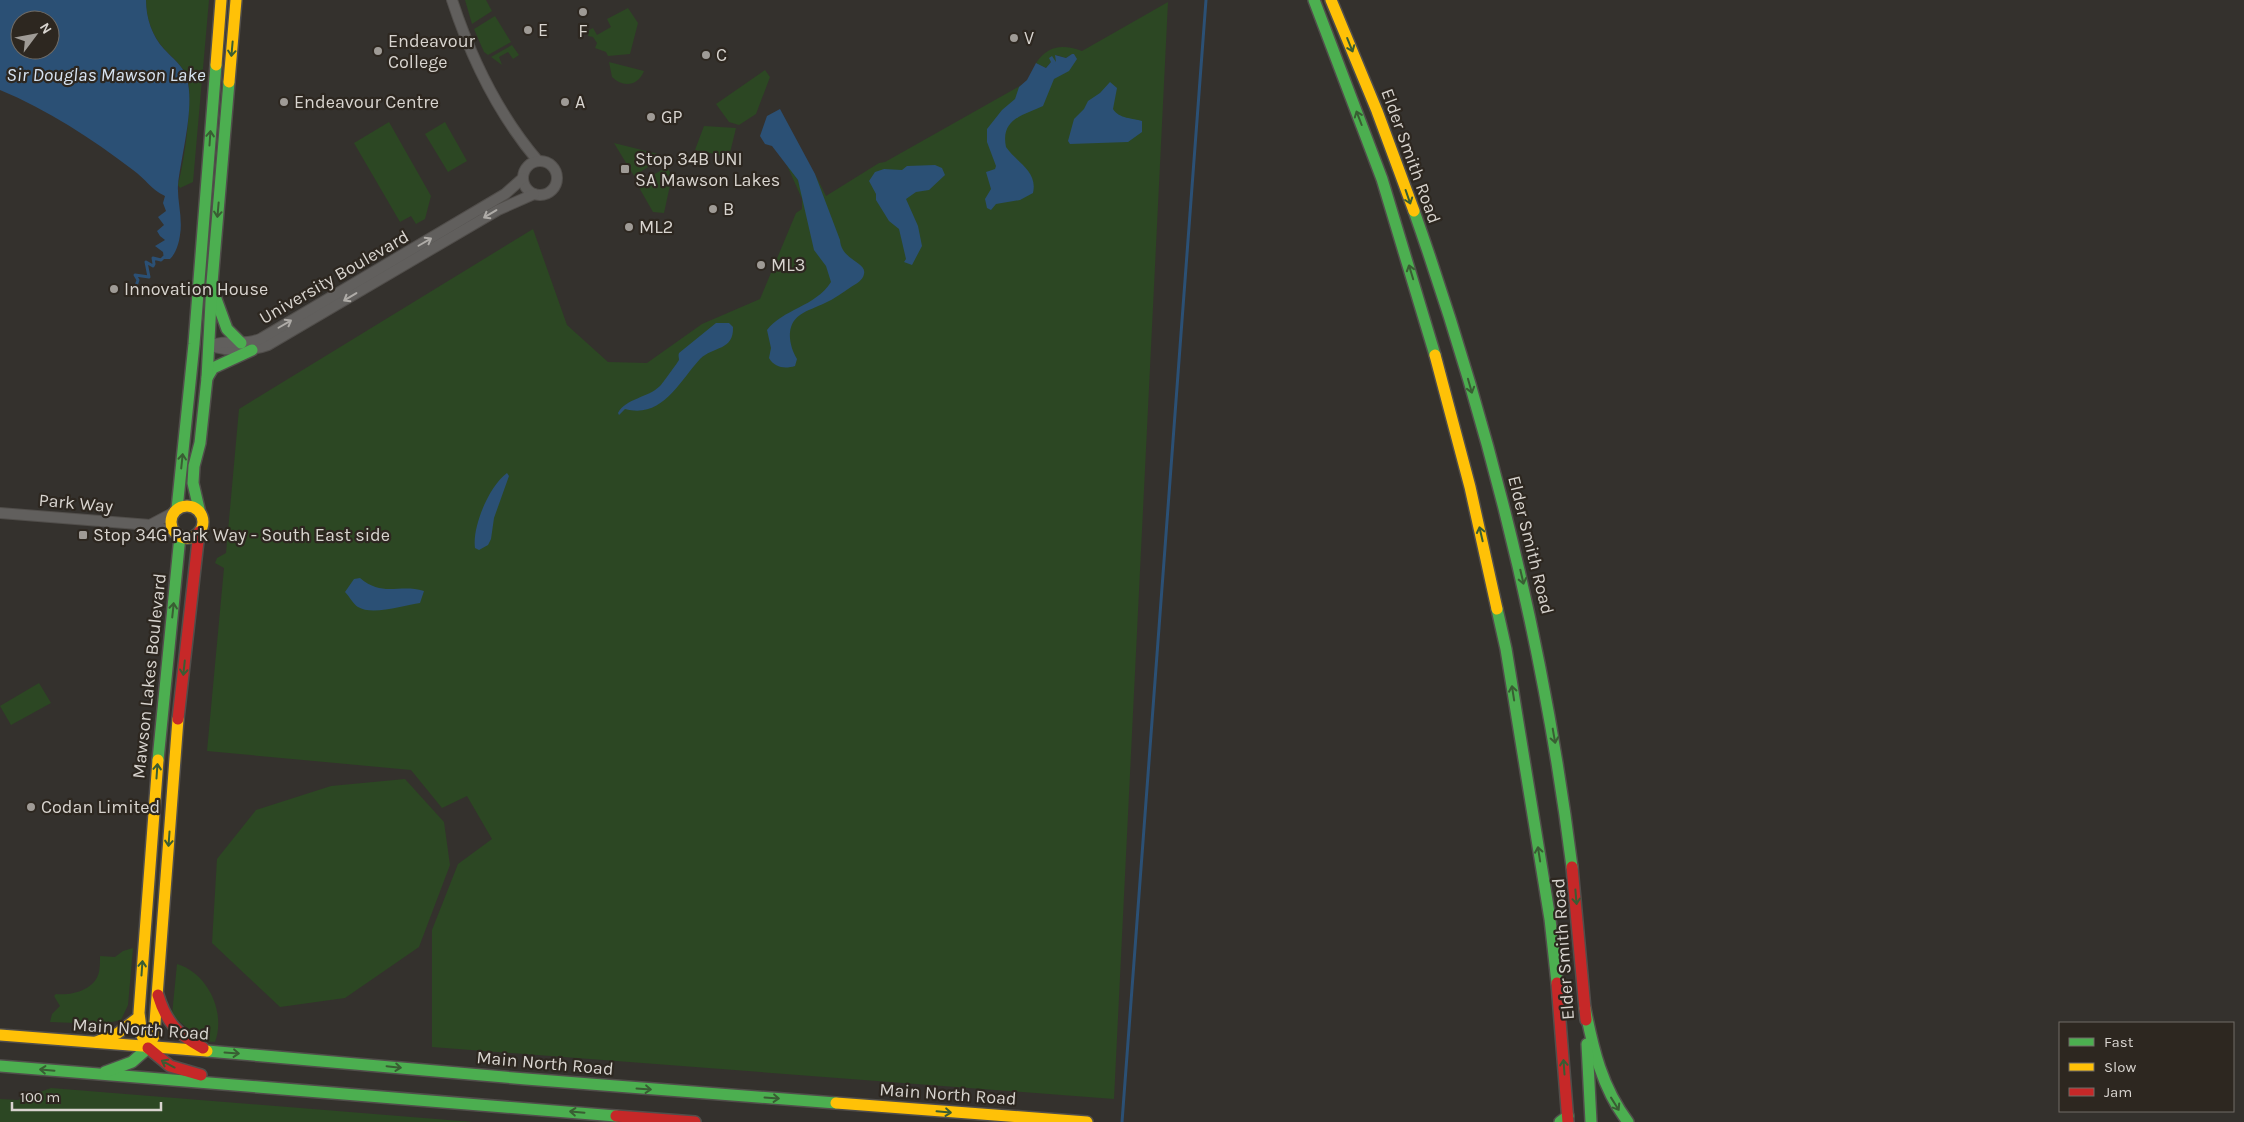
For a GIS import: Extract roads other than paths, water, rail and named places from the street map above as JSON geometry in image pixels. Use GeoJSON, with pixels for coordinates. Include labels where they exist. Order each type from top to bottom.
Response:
{"type":"FeatureCollection","features":[{"type":"Feature","properties":{"kind":"main road"},"geometry":{"type":"LineString","coordinates":[[221,0],[194,344],[175,511],[171,524],[178,535],[190,537],[199,532],[203,523],[193,483],[210,346],[212,283],[236,0]]}},
{"type":"Feature","properties":{"kind":"main road","name":"Elder Smith Road"},"geometry":{"type":"LineString","coordinates":[[1314,0],[1382,179],[1425,318],[1470,486],[1506,649],[1550,919],[1559,1001],[1565,1120]]}},
{"type":"Feature","properties":{"kind":"main road","name":"Elder Smith Road"},"geometry":{"type":"LineString","coordinates":[[1331,0],[1390,146],[1456,340],[1506,507],[1538,649],[1574,866],[1585,1008],[1591,1122]]}},
{"type":"Feature","properties":{"kind":"main road"},"geometry":{"type":"LineString","coordinates":[[212,283],[221,318],[232,336],[241,343]]}},
{"type":"Feature","properties":{"kind":"main road"},"geometry":{"type":"LineString","coordinates":[[1425,318],[1443,334],[1456,340],[1440,377]]}},
{"type":"Feature","properties":{"kind":"main road"},"geometry":{"type":"LineString","coordinates":[[194,344],[210,346]]}},
{"type":"Feature","properties":{"kind":"main road"},"geometry":{"type":"LineString","coordinates":[[207,378],[213,368],[252,350]]}},
{"type":"Feature","properties":{"kind":"main road"},"geometry":{"type":"LineString","coordinates":[[175,511],[187,506],[200,513]]}},
{"type":"Feature","properties":{"kind":"main road","name":"Mawson Lakes Boulevard"},"geometry":{"type":"LineString","coordinates":[[148,1048],[154,1034],[158,995],[178,729],[199,532]]}},
{"type":"Feature","properties":{"kind":"main road","name":"Mawson Lakes Boulevard"},"geometry":{"type":"LineString","coordinates":[[148,1048],[142,1036],[139,1017],[160,728],[178,535]]}},
{"type":"Feature","properties":{"kind":"main road"},"geometry":{"type":"LineString","coordinates":[[158,995],[165,1019],[177,1034],[211,1052]]}},
{"type":"Feature","properties":{"kind":"main road"},"geometry":{"type":"LineString","coordinates":[[1585,1008],[1595,1056],[1605,1086],[1628,1122]]}},
{"type":"Feature","properties":{"kind":"main road"},"geometry":{"type":"LineString","coordinates":[[92,1043],[118,1033],[139,1017]]}},
{"type":"Feature","properties":{"kind":"main road","name":"Main North Road"},"geometry":{"type":"LineString","coordinates":[[0,1035],[148,1048],[300,1058],[546,1081],[1087,1122]]}},
{"type":"Feature","properties":{"kind":"main road"},"geometry":{"type":"LineString","coordinates":[[94,1074],[123,1067],[138,1058],[148,1048],[170,1066],[226,1083]]}},
{"type":"Feature","properties":{"kind":"main road"},"geometry":{"type":"LineString","coordinates":[[0,1066],[695,1122]]}},
{"type":"Feature","properties":{"kind":"main road"},"geometry":{"type":"LineString","coordinates":[[898,1108],[920,1122]]}},
{"type":"Feature","properties":{"kind":"main road"},"geometry":{"type":"LineString","coordinates":[[968,1122],[990,1116]]}},
{"type":"Feature","properties":{"kind":"street"},"geometry":{"type":"LineString","coordinates":[[452,0],[476,63],[520,140],[538,161],[550,164],[555,169],[557,182],[547,194],[534,194],[526,187],[523,178],[527,167],[520,140]]}},
{"type":"Feature","properties":{"kind":"street"},"geometry":{"type":"LineString","coordinates":[[527,167],[538,161]]}},
{"type":"Feature","properties":{"kind":"street","name":"University Boulevard"},"geometry":{"type":"LineString","coordinates":[[210,346],[220,341],[254,342],[296,319],[505,194],[523,178]]}},
{"type":"Feature","properties":{"kind":"street","name":"University Boulevard"},"geometry":{"type":"LineString","coordinates":[[210,346],[252,350],[281,339],[498,210],[534,194]]}},
{"type":"Feature","properties":{"kind":"street"},"geometry":{"type":"LineString","coordinates":[[150,526],[175,511]]}},
{"type":"Feature","properties":{"kind":"street","name":"Park Way"},"geometry":{"type":"LineString","coordinates":[[0,513],[150,526],[178,535]]}},
{"type":"Feature","properties":{"kind":"water","name":"Sir Douglas Mawson Lake"},"geometry":{"type":"Polygon","coordinates":[[[0,0],[146,0],[147,13],[153,33],[164,49],[183,70],[189,90],[187,132],[178,185],[180,238],[177,248],[170,259],[164,259],[163,252],[155,246],[165,240],[157,231],[164,225],[158,217],[166,211],[163,203],[165,196],[133,170],[85,136],[18,98],[0,90],[0,0]]]}},
{"type":"Feature","properties":{"kind":"water"},"geometry":{"type":"Polygon","coordinates":[[[1072,54],[1077,59],[1069,71],[1054,79],[1043,106],[1016,119],[1010,124],[1005,137],[1006,147],[1030,173],[1034,185],[1033,193],[1020,200],[996,204],[991,210],[987,208],[985,199],[991,189],[986,172],[995,169],[996,166],[987,142],[987,129],[1002,110],[1015,99],[1019,87],[1027,80],[1036,63],[1046,68],[1051,62],[1049,58],[1052,56],[1056,62],[1055,55],[1066,58],[1072,54]]]}},
{"type":"Feature","properties":{"kind":"water"},"geometry":{"type":"Polygon","coordinates":[[[1110,82],[1117,88],[1113,109],[1119,115],[1142,121],[1142,132],[1128,142],[1070,144],[1068,141],[1074,119],[1084,109],[1088,101],[1100,93],[1110,82]]]}},
{"type":"Feature","properties":{"kind":"water"},"geometry":{"type":"Polygon","coordinates":[[[780,109],[815,174],[841,247],[864,270],[864,274],[859,282],[838,296],[803,313],[795,319],[790,330],[790,342],[797,359],[795,366],[788,367],[777,366],[769,358],[771,348],[767,330],[782,317],[816,297],[831,282],[826,266],[814,250],[798,180],[772,146],[765,144],[760,136],[767,116],[780,109]]]}},
{"type":"Feature","properties":{"kind":"water"},"geometry":{"type":"Polygon","coordinates":[[[935,165],[942,168],[945,175],[929,190],[916,192],[906,199],[918,226],[922,246],[912,265],[904,262],[906,259],[899,229],[889,221],[876,200],[876,194],[869,181],[875,172],[884,169],[902,170],[907,166],[935,165]]]}},
{"type":"Feature","properties":{"kind":"water"},"geometry":{"type":"Polygon","coordinates":[[[716,323],[729,323],[733,327],[730,340],[726,344],[700,359],[677,388],[659,404],[649,409],[638,411],[625,409],[619,415],[618,413],[626,404],[660,386],[679,360],[679,353],[716,323]]]}},
{"type":"Feature","properties":{"kind":"water"},"geometry":{"type":"Polygon","coordinates":[[[507,473],[509,476],[494,518],[491,539],[488,545],[479,550],[475,548],[475,539],[479,518],[494,487],[507,473]]]}},
{"type":"Feature","properties":{"kind":"water"},"geometry":{"type":"Polygon","coordinates":[[[360,578],[369,584],[384,589],[407,588],[424,591],[420,603],[380,610],[364,609],[356,606],[345,592],[354,579],[360,578]]]}},
{"type":"Feature","properties":{"kind":"waterway"},"geometry":{"type":"LineString","coordinates":[[1122,1122],[1206,0]]}},
{"type":"Feature","properties":{"kind":"waterway"},"geometry":{"type":"LineString","coordinates":[[136,286],[138,280],[135,275],[149,277],[146,262],[153,266],[153,258],[161,260],[164,257]]}},
{"type":"Feature","properties":{"kind":"place","name":"F"},"geometry":{"type":"Point","coordinates":[583,12]}},
{"type":"Feature","properties":{"kind":"place","name":"E"},"geometry":{"type":"Point","coordinates":[528,30]}},
{"type":"Feature","properties":{"kind":"place","name":"V"},"geometry":{"type":"Point","coordinates":[1014,38]}},
{"type":"Feature","properties":{"kind":"place","name":"Endeavour College"},"geometry":{"type":"Point","coordinates":[378,51]}},
{"type":"Feature","properties":{"kind":"place","name":"C"},"geometry":{"type":"Point","coordinates":[706,55]}},
{"type":"Feature","properties":{"kind":"place","name":"Endeavour Centre"},"geometry":{"type":"Point","coordinates":[284,102]}},
{"type":"Feature","properties":{"kind":"place","name":"A"},"geometry":{"type":"Point","coordinates":[565,102]}},
{"type":"Feature","properties":{"kind":"place","name":"GP"},"geometry":{"type":"Point","coordinates":[651,117]}},
{"type":"Feature","properties":{"kind":"place","name":"Stop 34B UNI SA Mawson Lakes"},"geometry":{"type":"Point","coordinates":[625,169]}},
{"type":"Feature","properties":{"kind":"place","name":"B"},"geometry":{"type":"Point","coordinates":[713,209]}},
{"type":"Feature","properties":{"kind":"place","name":"ML2"},"geometry":{"type":"Point","coordinates":[629,227]}},
{"type":"Feature","properties":{"kind":"place","name":"ML3"},"geometry":{"type":"Point","coordinates":[761,265]}},
{"type":"Feature","properties":{"kind":"place","name":"Innovation House"},"geometry":{"type":"Point","coordinates":[114,289]}},
{"type":"Feature","properties":{"kind":"place","name":"Stop 34G Park Way - South East side"},"geometry":{"type":"Point","coordinates":[83,535]}},
{"type":"Feature","properties":{"kind":"place","name":"Codan Limited"},"geometry":{"type":"Point","coordinates":[31,807]}}]}
